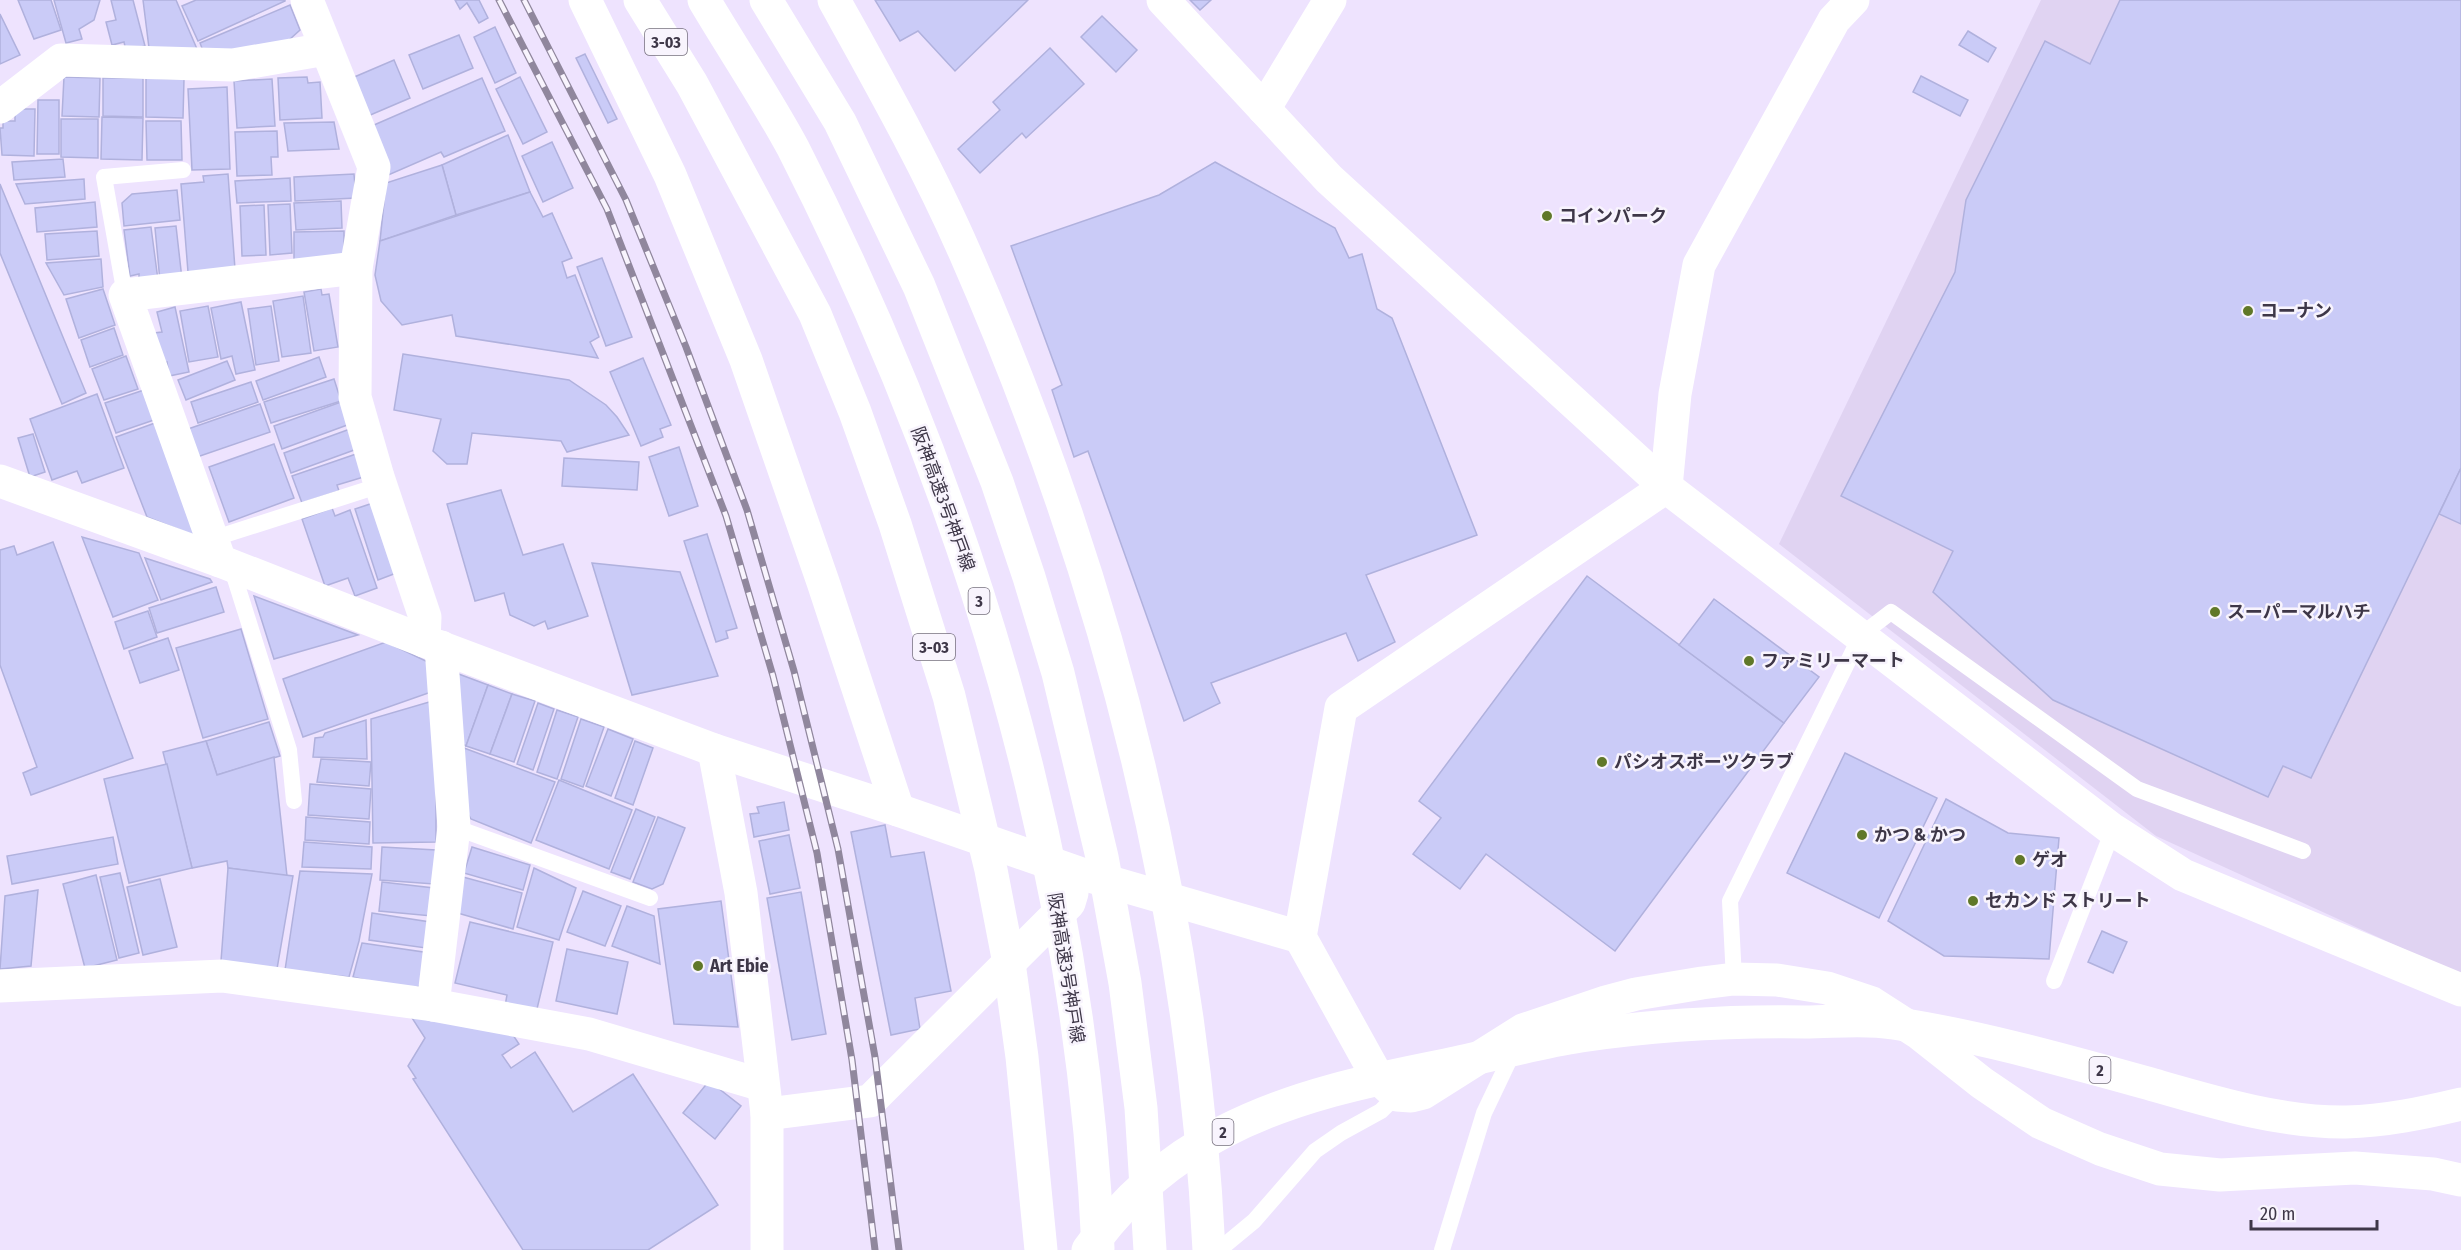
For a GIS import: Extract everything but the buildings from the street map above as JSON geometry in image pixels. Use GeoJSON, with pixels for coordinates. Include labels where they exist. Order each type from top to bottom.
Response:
{"type":"FeatureCollection","features":[{"type":"Feature","properties":{"kind":"main road"},"geometry":{"type":"LineString","coordinates":[[307,0],[374,167],[356,268],[355,397],[433,644],[454,827],[433,1005]]}},
{"type":"Feature","properties":{"kind":"main road"},"geometry":{"type":"LineString","coordinates":[[585,0],[670,175],[746,360],[823,582],[898,810]]}},
{"type":"Feature","properties":{"kind":"main road","name":"3-03"},"geometry":{"type":"LineString","coordinates":[[640,0],[692,84],[815,314],[855,412],[891,513],[950,696],[991,870],[1009,963],[1024,1068],[1041,1250]]}},
{"type":"Feature","properties":{"kind":"main road","name":"阪神高速3号神戸線"},"geometry":{"type":"LineString","coordinates":[[704,0],[791,145],[872,312],[947,502],[1008,692],[1048,860],[1071,986],[1089,1114],[1098,1250]]}},
{"type":"Feature","properties":{"kind":"main road"},"geometry":{"type":"LineString","coordinates":[[766,0],[840,122],[919,286],[997,482],[1029,577],[1064,696],[1107,880],[1125,983],[1141,1108],[1150,1250]]}},
{"type":"Feature","properties":{"kind":"main road"},"geometry":{"type":"LineString","coordinates":[[834,0],[899,119],[964,251],[1049,459],[1108,640],[1154,827],[1178,959],[1203,1142],[1209,1250]]}},
{"type":"Feature","properties":{"kind":"main road"},"geometry":{"type":"LineString","coordinates":[[1163,0],[1329,179],[1666,487],[2113,830],[2183,875],[2461,990]]}},
{"type":"Feature","properties":{"kind":"main road"},"geometry":{"type":"LineString","coordinates":[[1264,109],[1330,0]]}},
{"type":"Feature","properties":{"kind":"main road"},"geometry":{"type":"LineString","coordinates":[[1666,487],[1675,394],[1699,265],[1834,20],[1852,0]]}},
{"type":"Feature","properties":{"kind":"main road"},"geometry":{"type":"LineString","coordinates":[[0,107],[61,60],[233,65],[326,48]]}},
{"type":"Feature","properties":{"kind":"main road"},"geometry":{"type":"LineString","coordinates":[[221,555],[125,295],[356,268]]}},
{"type":"Feature","properties":{"kind":"main road"},"geometry":{"type":"LineString","coordinates":[[0,481],[221,555],[433,644],[714,750],[898,810],[1079,873],[1300,937]]}},
{"type":"Feature","properties":{"kind":"main road"},"geometry":{"type":"LineString","coordinates":[[1666,487],[1341,708],[1300,937],[1366,1059],[1378,1078],[1397,1095],[1411,1096],[1423,1093],[1524,1030],[1636,994],[1734,980],[1777,980],[1827,988],[1872,1003],[1920,1034],[1982,1083],[2041,1123],[2100,1149],[2160,1169],[2220,1175],[2355,1168],[2433,1174],[2461,1180]]}},
{"type":"Feature","properties":{"kind":"main road"},"geometry":{"type":"LineString","coordinates":[[714,750],[741,893],[765,1100],[766,1250]]}},
{"type":"Feature","properties":{"kind":"main road"},"geometry":{"type":"LineString","coordinates":[[0,986],[222,976],[433,1005],[589,1034],[765,1100],[870,1101],[1069,903],[1079,873]]}},
{"type":"Feature","properties":{"kind":"main road","name":"2"},"geometry":{"type":"LineString","coordinates":[[1088,1250],[1131,1198],[1172,1164],[1224,1131],[1256,1116],[1312,1096],[1405,1073],[1578,1037],[1686,1024],[1737,1021],[1888,1022],[1995,1041],[2197,1097],[2276,1116],[2344,1122],[2411,1116],[2461,1104]]}},
{"type":"Feature","properties":{"kind":"lane"},"geometry":{"type":"LineString","coordinates":[[125,295],[104,177],[183,170]]}},
{"type":"Feature","properties":{"kind":"lane"},"geometry":{"type":"LineString","coordinates":[[294,801],[289,750],[221,555],[381,485]]}},
{"type":"Feature","properties":{"kind":"lane"},"geometry":{"type":"LineString","coordinates":[[1734,980],[1730,901],[1861,635],[1890,612],[2137,789],[2303,851]]}},
{"type":"Feature","properties":{"kind":"lane"},"geometry":{"type":"LineString","coordinates":[[454,827],[650,898]]}},
{"type":"Feature","properties":{"kind":"lane"},"geometry":{"type":"LineString","coordinates":[[2054,981],[2113,830]]}},
{"type":"Feature","properties":{"kind":"lane"},"geometry":{"type":"LineString","coordinates":[[1442,1250],[1484,1113],[1524,1030]]}},
{"type":"Feature","properties":{"kind":"lane"},"geometry":{"type":"LineString","coordinates":[[1219,1250],[1254,1221],[1315,1151],[1341,1133],[1381,1111],[1397,1095]]}},
{"type":"Feature","properties":{"kind":"shaded area"},"geometry":{"type":"Polygon","coordinates":[[[2041,0],[2461,0],[2461,975],[2156,836],[1779,544],[2041,0]]]}},
{"type":"Feature","properties":{"kind":"railway"},"geometry":{"type":"LineString","coordinates":[[499,0],[607,209],[726,516],[773,676],[817,853],[852,1060],[875,1250]]}},
{"type":"Feature","properties":{"kind":"railway"},"geometry":{"type":"LineString","coordinates":[[524,0],[626,200],[686,347],[747,510],[794,671],[838,849],[875,1057],[899,1250]]}},
{"type":"Feature","properties":{"kind":"place","name":"コインパーク"},"geometry":{"type":"Point","coordinates":[1547,216]}},
{"type":"Feature","properties":{"kind":"place","name":"コーナン"},"geometry":{"type":"Point","coordinates":[2248,311]}},
{"type":"Feature","properties":{"kind":"place","name":"スーパーマルハチ"},"geometry":{"type":"Point","coordinates":[2215,612]}},
{"type":"Feature","properties":{"kind":"place","name":"ファミリーマート"},"geometry":{"type":"Point","coordinates":[1749,661]}},
{"type":"Feature","properties":{"kind":"place","name":"パシオスポーツクラブ"},"geometry":{"type":"Point","coordinates":[1602,762]}},
{"type":"Feature","properties":{"kind":"place","name":"かつ & かつ"},"geometry":{"type":"Point","coordinates":[1862,835]}},
{"type":"Feature","properties":{"kind":"place","name":"ゲオ"},"geometry":{"type":"Point","coordinates":[2020,860]}},
{"type":"Feature","properties":{"kind":"place","name":"セカンド ストリート"},"geometry":{"type":"Point","coordinates":[1973,901]}},
{"type":"Feature","properties":{"kind":"place","name":"Art Ebie"},"geometry":{"type":"Point","coordinates":[698,966]}}]}
